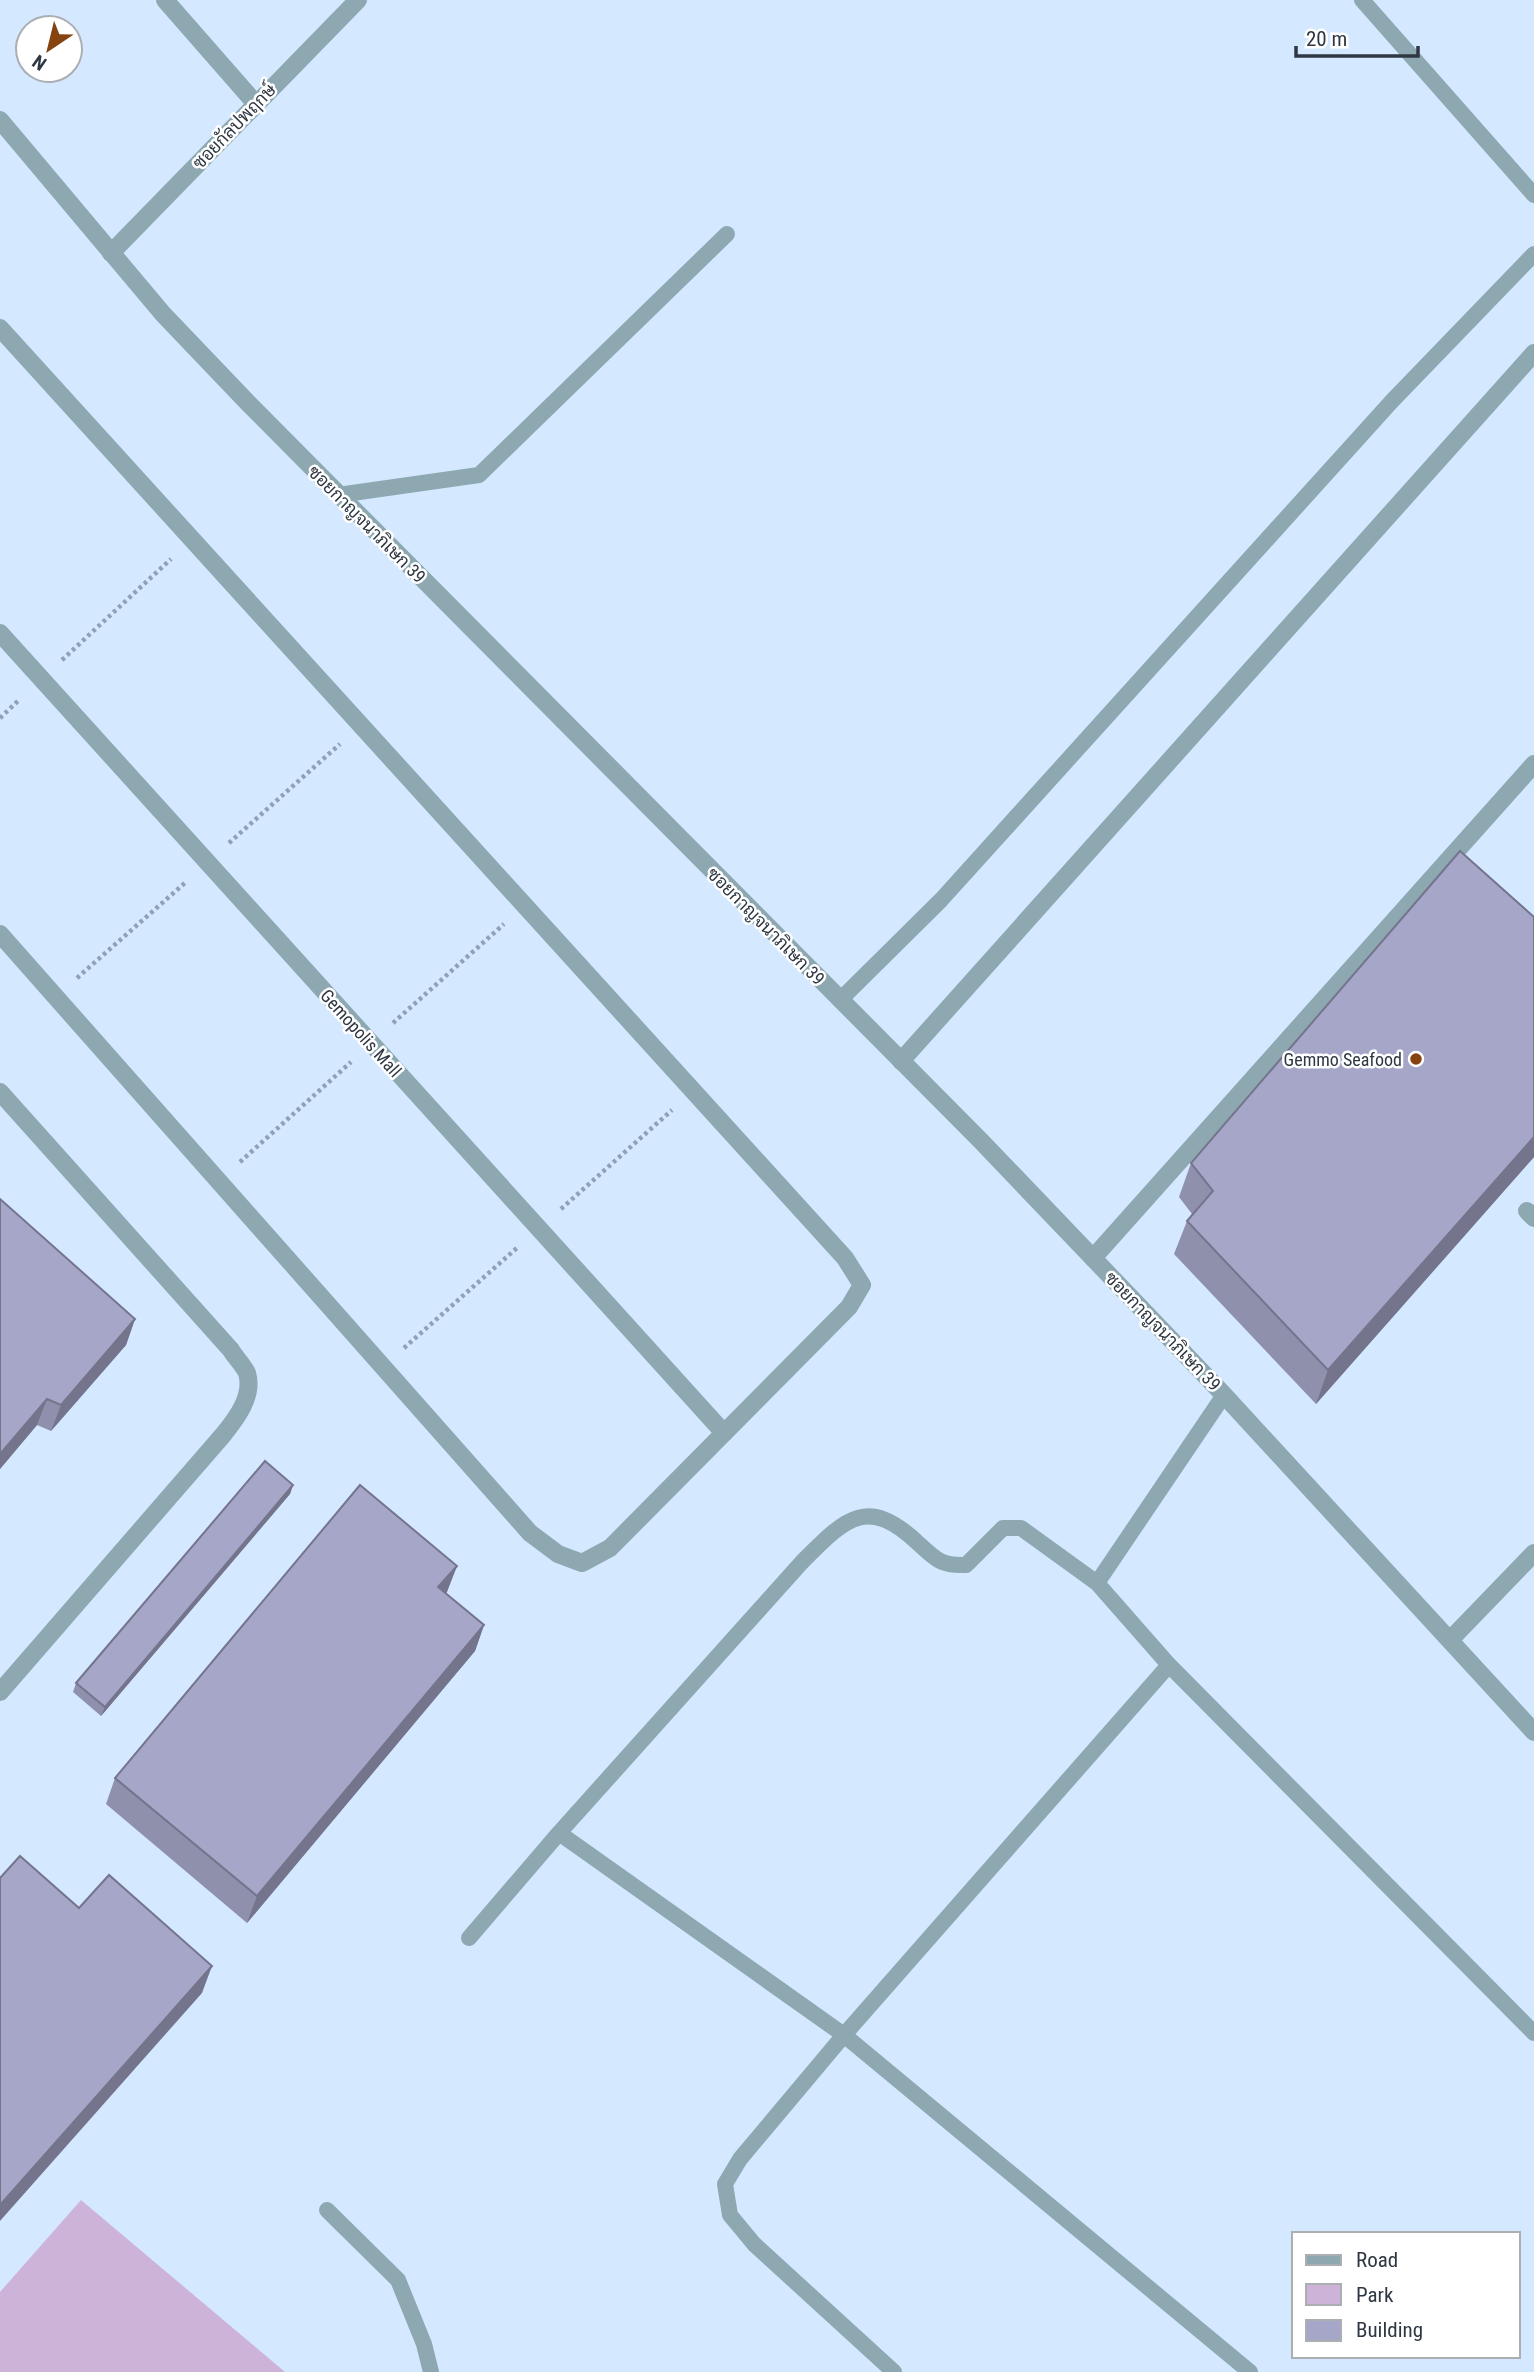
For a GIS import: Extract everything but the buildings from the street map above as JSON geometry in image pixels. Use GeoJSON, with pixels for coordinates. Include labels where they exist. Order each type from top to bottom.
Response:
{"type":"FeatureCollection","features":[{"type":"Feature","properties":{"kind":"street"},"geometry":{"type":"LineString","coordinates":[[165,0],[256,104]]}},
{"type":"Feature","properties":{"kind":"street","name":"ซอยกัลปพฤกษ์"},"geometry":{"type":"LineString","coordinates":[[111,253],[358,0]]}},
{"type":"Feature","properties":{"kind":"street","name":"ซอยกาญจนาภิเษก 39"},"geometry":{"type":"LineString","coordinates":[[0,120],[163,314],[338,495],[1093,1258],[1224,1395],[1534,1732]]}},
{"type":"Feature","properties":{"kind":"street"},"geometry":{"type":"LineString","coordinates":[[0,328],[836,1248],[862,1285],[849,1307],[610,1548],[582,1563],[558,1554],[530,1533],[0,934]]}},
{"type":"Feature","properties":{"kind":"street"},"geometry":{"type":"LineString","coordinates":[[901,1061],[1534,353]]}},
{"type":"Feature","properties":{"kind":"street","name":"Gemopolis Mall"},"geometry":{"type":"LineString","coordinates":[[0,633],[723,1433]]}},
{"type":"Feature","properties":{"kind":"street"},"geometry":{"type":"LineString","coordinates":[[1093,1258],[1459,858],[1534,764]]}},
{"type":"Feature","properties":{"kind":"street"},"geometry":{"type":"LineString","coordinates":[[0,1093],[231,1350],[247,1373],[247,1393],[240,1413],[223,1435],[0,1692]]}},
{"type":"Feature","properties":{"kind":"street"},"geometry":{"type":"LineString","coordinates":[[1450,1640],[1534,1553]]}},
{"type":"Feature","properties":{"kind":"lane"},"geometry":{"type":"LineString","coordinates":[[1362,0],[1534,195]]}},
{"type":"Feature","properties":{"kind":"lane"},"geometry":{"type":"LineString","coordinates":[[338,495],[479,475],[727,234]]}},
{"type":"Feature","properties":{"kind":"lane"},"geometry":{"type":"LineString","coordinates":[[840,1000],[941,900],[1392,401],[1534,254]]}},
{"type":"Feature","properties":{"kind":"lane"},"geometry":{"type":"LineString","coordinates":[[1097,1583],[1224,1395]]}},
{"type":"Feature","properties":{"kind":"lane"},"geometry":{"type":"LineString","coordinates":[[469,1938],[559,1832],[824,1540],[852,1520],[872,1515],[887,1518],[905,1530],[932,1557],[945,1565],[954,1566],[966,1565],[1003,1528],[1021,1528],[1097,1583],[1169,1665],[1534,2033]]}},
{"type":"Feature","properties":{"kind":"lane"},"geometry":{"type":"LineString","coordinates":[[894,2372],[754,2244],[730,2215],[724,2184],[740,2159],[844,2035],[1169,1665]]}},
{"type":"Feature","properties":{"kind":"lane"},"geometry":{"type":"LineString","coordinates":[[559,1832],[844,2035],[1250,2372]]}},
{"type":"Feature","properties":{"kind":"lane"},"geometry":{"type":"LineString","coordinates":[[327,2210],[398,2280],[424,2344],[431,2372]]}},
{"type":"Feature","properties":{"kind":"path"},"geometry":{"type":"LineString","coordinates":[[0,718],[192,539]]}},
{"type":"Feature","properties":{"kind":"green space"},"geometry":{"type":"Polygon","coordinates":[[[81,2200],[285,2372],[0,2372],[0,2292],[81,2200]]]}},
{"type":"Feature","properties":{"kind":"place","name":"Gemmo Seafood"},"geometry":{"type":"Point","coordinates":[1416,1059]}}]}
